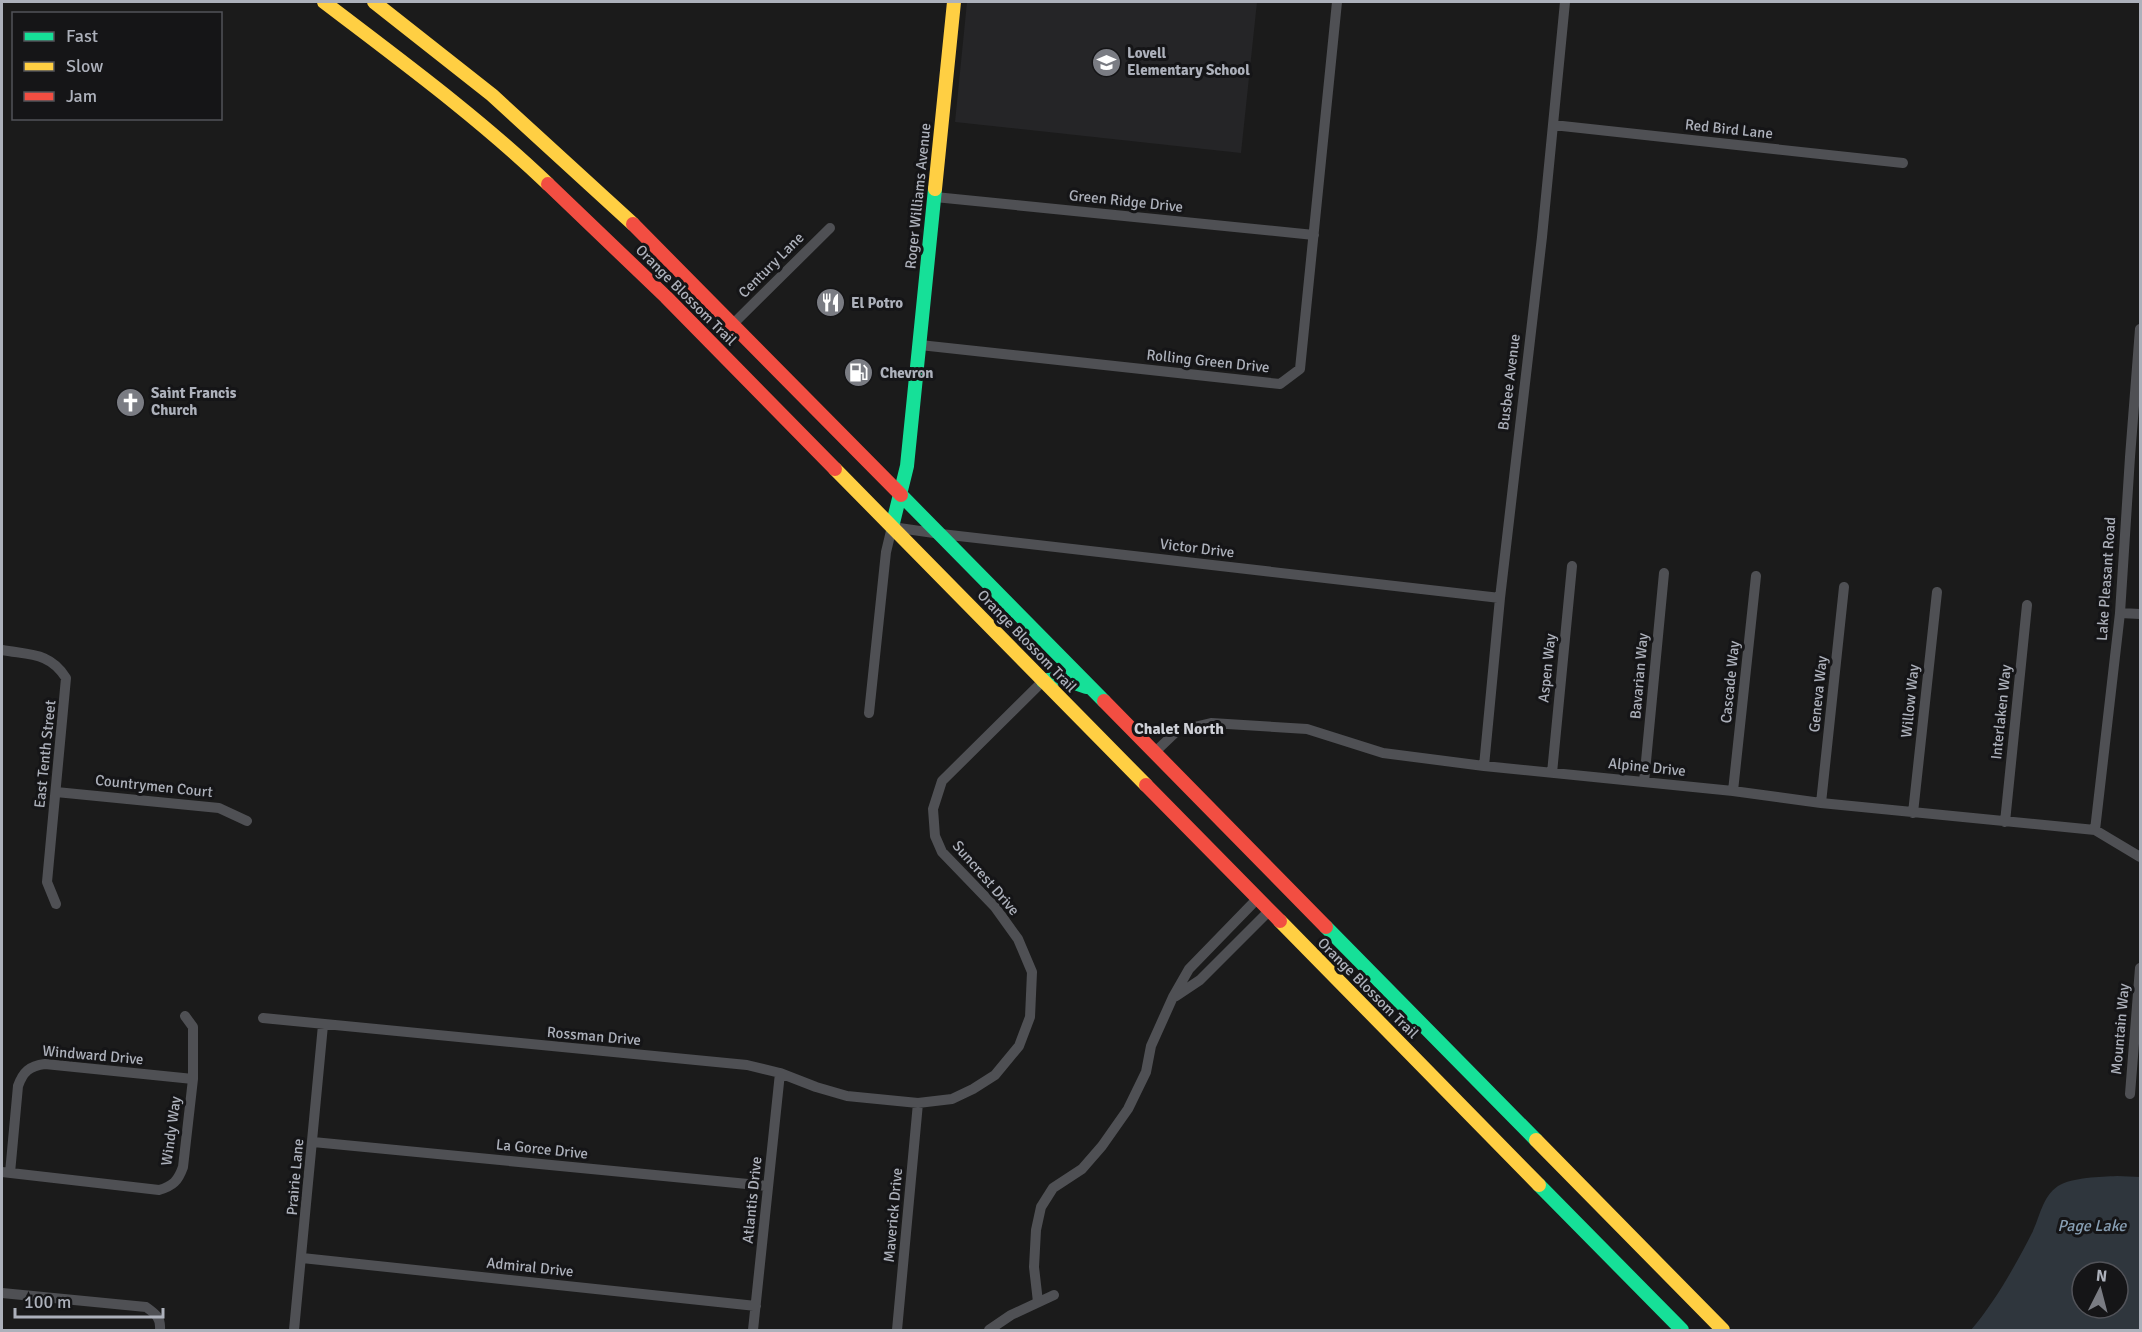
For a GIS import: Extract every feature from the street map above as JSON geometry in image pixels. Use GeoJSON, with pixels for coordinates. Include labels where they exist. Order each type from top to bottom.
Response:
{"type":"FeatureCollection","features":[{"type":"Feature","properties":{"kind":"main road","name":"Orange Blossom Trail"},"geometry":{"type":"LineString","coordinates":[[324,2],[424,78],[524,161],[573,207],[712,344],[1269,911],[1457,1081],[1723,1330]]}},
{"type":"Feature","properties":{"kind":"main road","name":"Orange Blossom Trail"},"geometry":{"type":"LineString","coordinates":[[374,2],[441,53],[543,139],[620,210],[901,493],[1155,752],[1682,1330]]}},
{"type":"Feature","properties":{"kind":"main road","name":"Roger Williams Avenue"},"geometry":{"type":"LineString","coordinates":[[892,527],[907,466],[954,2]]}},
{"type":"Feature","properties":{"kind":"main road"},"geometry":{"type":"LineString","coordinates":[[524,161],[543,139]]}},
{"type":"Feature","properties":{"kind":"main road"},"geometry":{"type":"LineString","coordinates":[[712,344],[734,324]]}},
{"type":"Feature","properties":{"kind":"main road"},"geometry":{"type":"LineString","coordinates":[[1043,681],[1060,678],[1095,691]]}},
{"type":"Feature","properties":{"kind":"street","name":"Rolling Green Drive"},"geometry":{"type":"LineString","coordinates":[[920,345],[1280,384],[1300,369],[1337,2]]}},
{"type":"Feature","properties":{"kind":"street","name":"Busbee Avenue"},"geometry":{"type":"LineString","coordinates":[[1484,766],[1500,598],[1542,237],[1565,2]]}},
{"type":"Feature","properties":{"kind":"street","name":"Red Bird Lane"},"geometry":{"type":"LineString","coordinates":[[1553,124],[1903,163]]}},
{"type":"Feature","properties":{"kind":"street","name":"Green Ridge Drive"},"geometry":{"type":"LineString","coordinates":[[935,197],[1314,235]]}},
{"type":"Feature","properties":{"kind":"street","name":"Century Lane"},"geometry":{"type":"LineString","coordinates":[[734,324],[830,228]]}},
{"type":"Feature","properties":{"kind":"street","name":"Lake Pleasant Road"},"geometry":{"type":"LineString","coordinates":[[2096,830],[2135,457],[2140,329]]}},
{"type":"Feature","properties":{"kind":"street","name":"Victor Drive"},"geometry":{"type":"LineString","coordinates":[[892,527],[1500,598]]}},
{"type":"Feature","properties":{"kind":"street","name":"Roger Williams Avenue"},"geometry":{"type":"LineString","coordinates":[[869,713],[886,552],[892,527]]}},
{"type":"Feature","properties":{"kind":"street","name":"Aspen Way"},"geometry":{"type":"LineString","coordinates":[[1552,773],[1572,566]]}},
{"type":"Feature","properties":{"kind":"street","name":"Bavarian Way"},"geometry":{"type":"LineString","coordinates":[[1644,782],[1664,573]]}},
{"type":"Feature","properties":{"kind":"street","name":"Cascade Way"},"geometry":{"type":"LineString","coordinates":[[1733,791],[1756,576]]}},
{"type":"Feature","properties":{"kind":"street","name":"Geneva Way"},"geometry":{"type":"LineString","coordinates":[[1821,804],[1844,587]]}},
{"type":"Feature","properties":{"kind":"street","name":"Willow Way"},"geometry":{"type":"LineString","coordinates":[[1913,813],[1937,592]]}},
{"type":"Feature","properties":{"kind":"street","name":"Interlaken Way"},"geometry":{"type":"LineString","coordinates":[[2005,822],[2027,605]]}},
{"type":"Feature","properties":{"kind":"street"},"geometry":{"type":"LineString","coordinates":[[2120,613],[2140,614]]}},
{"type":"Feature","properties":{"kind":"street","name":"East Tenth Street"},"geometry":{"type":"LineString","coordinates":[[2,650],[43,656],[59,667],[66,678],[47,882],[56,904]]}},
{"type":"Feature","properties":{"kind":"street","name":"Suncrest Drive"},"geometry":{"type":"LineString","coordinates":[[918,1103],[952,1099],[995,1075],[1019,1046],[1030,1017],[1032,972],[1018,939],[995,907],[942,852],[935,836],[932,818],[942,781],[1043,681]]}},
{"type":"Feature","properties":{"kind":"street","name":"Alpine Drive"},"geometry":{"type":"LineString","coordinates":[[1155,752],[1178,731],[1211,723],[1307,729],[1383,753],[1484,766],[1733,791],[1821,804],[2096,830],[2140,857]]}},
{"type":"Feature","properties":{"kind":"street","name":"Countrymen Court"},"geometry":{"type":"LineString","coordinates":[[56,792],[219,808],[247,821]]}},
{"type":"Feature","properties":{"kind":"street"},"geometry":{"type":"LineString","coordinates":[[1038,1302],[1034,1267],[1036,1230],[1041,1207],[1053,1188],[1082,1169],[1102,1146],[1128,1109],[1146,1072],[1151,1046],[1173,997],[1190,969],[1257,899]]}},
{"type":"Feature","properties":{"kind":"street"},"geometry":{"type":"LineString","coordinates":[[1173,997],[1200,980],[1269,911]]}},
{"type":"Feature","properties":{"kind":"street","name":"Mountain Way"},"geometry":{"type":"LineString","coordinates":[[2130,1094],[2140,968]]}},
{"type":"Feature","properties":{"kind":"street","name":"Windy Way"},"geometry":{"type":"LineString","coordinates":[[6,1173],[159,1190],[170,1187],[179,1180],[183,1167],[193,1079],[193,1027],[185,1016]]}},
{"type":"Feature","properties":{"kind":"street","name":"Rossman Drive"},"geometry":{"type":"LineString","coordinates":[[263,1018],[747,1065],[780,1073],[816,1088],[847,1096],[918,1103]]}},
{"type":"Feature","properties":{"kind":"street","name":"Prairie Lane"},"geometry":{"type":"LineString","coordinates":[[294,1330],[323,1025]]}},
{"type":"Feature","properties":{"kind":"street","name":"Windward Drive"},"geometry":{"type":"LineString","coordinates":[[6,1173],[18,1086],[22,1074],[34,1065],[45,1064],[193,1079]]}},
{"type":"Feature","properties":{"kind":"street","name":"Atlantis Drive"},"geometry":{"type":"LineString","coordinates":[[753,1330],[780,1073]]}},
{"type":"Feature","properties":{"kind":"street","name":"Maverick Drive"},"geometry":{"type":"LineString","coordinates":[[897,1330],[918,1103]]}},
{"type":"Feature","properties":{"kind":"street","name":"La Gorce Drive"},"geometry":{"type":"LineString","coordinates":[[313,1142],[768,1186]]}},
{"type":"Feature","properties":{"kind":"street","name":"Admiral Drive"},"geometry":{"type":"LineString","coordinates":[[302,1258],[756,1306]]}},
{"type":"Feature","properties":{"kind":"street"},"geometry":{"type":"LineString","coordinates":[[2,1293],[146,1307],[157,1314],[161,1323],[160,1330]]}},
{"type":"Feature","properties":{"kind":"street"},"geometry":{"type":"LineString","coordinates":[[989,1330],[1011,1315],[1054,1295]]}},
{"type":"Feature","properties":{"kind":"shaded area","name":"Lovell Elementary School"},"geometry":{"type":"Polygon","coordinates":[[[967,2],[1257,2],[1241,153],[955,122],[967,2]]]}},
{"type":"Feature","properties":{"kind":"water","name":"Page Lake"},"geometry":{"type":"Polygon","coordinates":[[[2140,1177],[2140,1330],[1971,1330],[2012,1271],[2048,1196],[2064,1183],[2087,1178],[2140,1177]]]}},
{"type":"Feature","properties":{"kind":"traffic: fast"},"geometry":{"type":"LineString","coordinates":[[892,527],[907,466],[935,189]]}},
{"type":"Feature","properties":{"kind":"traffic: fast"},"geometry":{"type":"LineString","coordinates":[[901,495],[1104,701]]}},
{"type":"Feature","properties":{"kind":"traffic: fast"},"geometry":{"type":"LineString","coordinates":[[1043,681],[1060,678],[1086,687]]}},
{"type":"Feature","properties":{"kind":"traffic: fast"},"geometry":{"type":"LineString","coordinates":[[1326,927],[1536,1140]]}},
{"type":"Feature","properties":{"kind":"traffic: fast"},"geometry":{"type":"LineString","coordinates":[[1539,1185],[1682,1330]]}},
{"type":"Feature","properties":{"kind":"traffic: slow"},"geometry":{"type":"LineString","coordinates":[[324,2],[466,112],[548,184]]}},
{"type":"Feature","properties":{"kind":"traffic: slow"},"geometry":{"type":"LineString","coordinates":[[374,2],[492,95],[633,224]]}},
{"type":"Feature","properties":{"kind":"traffic: slow"},"geometry":{"type":"LineString","coordinates":[[935,189],[954,2]]}},
{"type":"Feature","properties":{"kind":"traffic: slow"},"geometry":{"type":"LineString","coordinates":[[835,469],[1146,785]]}},
{"type":"Feature","properties":{"kind":"traffic: slow"},"geometry":{"type":"LineString","coordinates":[[1280,921],[1539,1185]]}},
{"type":"Feature","properties":{"kind":"traffic: slow"},"geometry":{"type":"LineString","coordinates":[[1536,1140],[1723,1330]]}},
{"type":"Feature","properties":{"kind":"traffic: jam"},"geometry":{"type":"LineString","coordinates":[[548,184],[666,297],[835,469]]}},
{"type":"Feature","properties":{"kind":"traffic: jam"},"geometry":{"type":"LineString","coordinates":[[633,224],[901,495]]}},
{"type":"Feature","properties":{"kind":"traffic: jam"},"geometry":{"type":"LineString","coordinates":[[1104,701],[1326,927]]}},
{"type":"Feature","properties":{"kind":"traffic: jam"},"geometry":{"type":"LineString","coordinates":[[1146,785],[1280,921]]}},
{"type":"Feature","properties":{"kind":"place","name":"Lovell Elementary School"},"geometry":{"type":"Point","coordinates":[1106,62]}},
{"type":"Feature","properties":{"kind":"place","name":"El Potro"},"geometry":{"type":"Point","coordinates":[830,303]}},
{"type":"Feature","properties":{"kind":"place","name":"Chevron"},"geometry":{"type":"Point","coordinates":[859,373]}},
{"type":"Feature","properties":{"kind":"place","name":"Saint Francis Church"},"geometry":{"type":"Point","coordinates":[130,402]}},
{"type":"Feature","properties":{"kind":"district","name":"Chalet North"},"geometry":{"type":"Point","coordinates":[1179,728]}}]}
